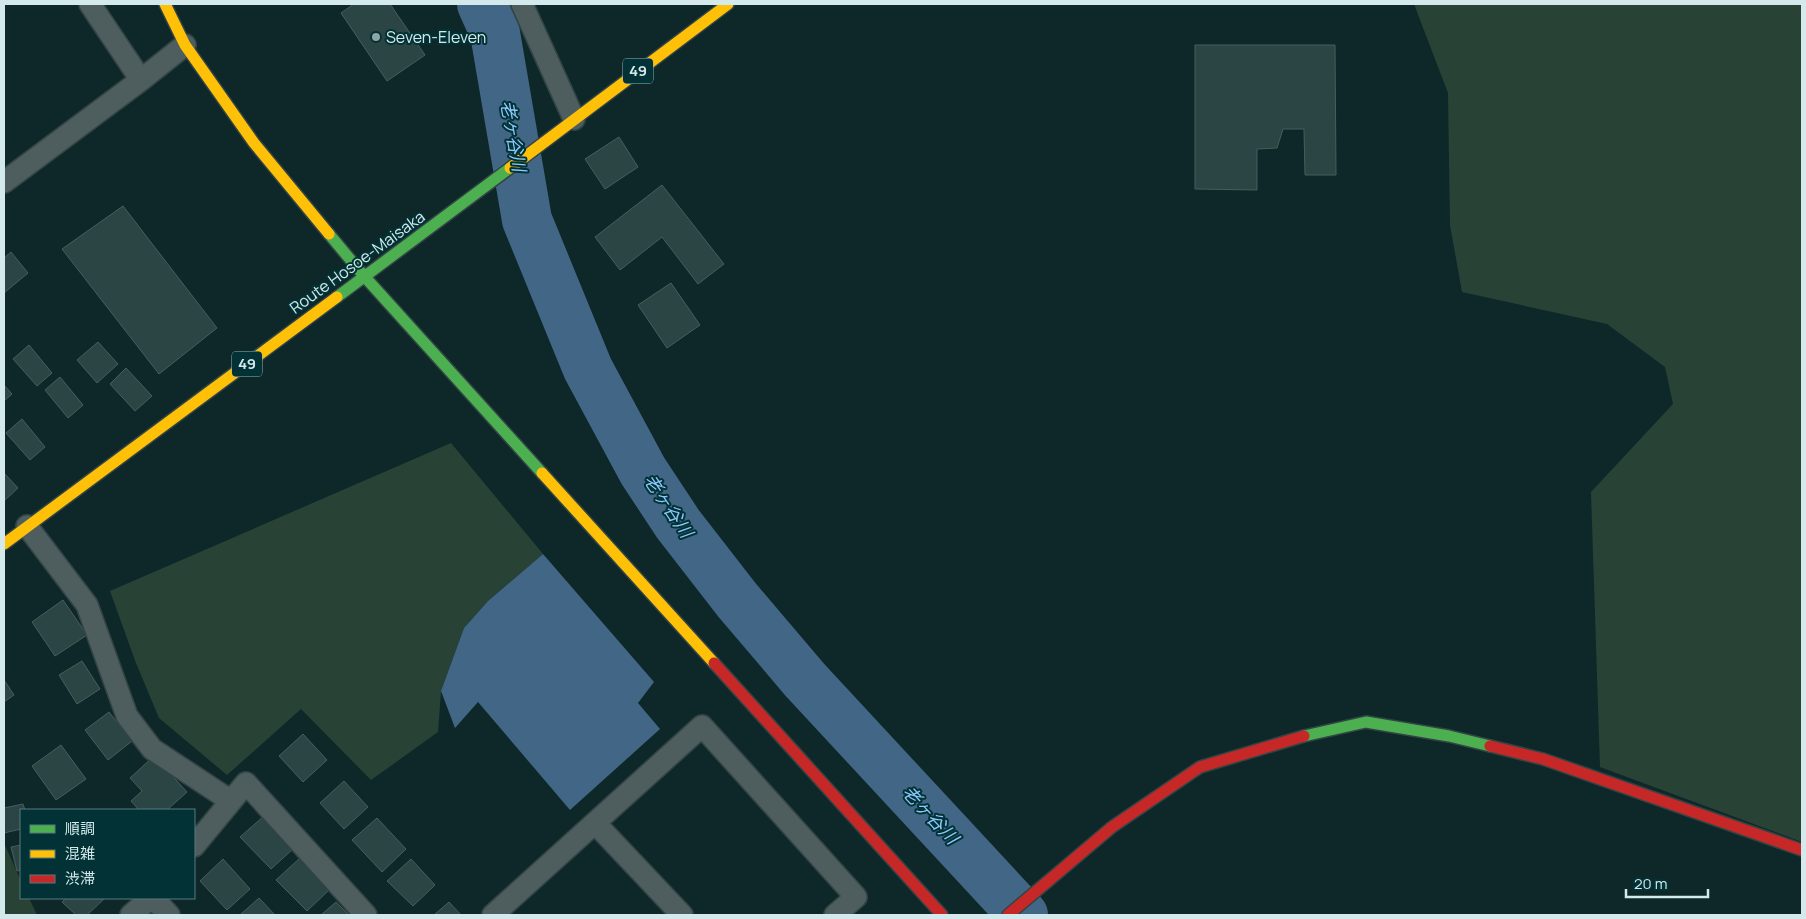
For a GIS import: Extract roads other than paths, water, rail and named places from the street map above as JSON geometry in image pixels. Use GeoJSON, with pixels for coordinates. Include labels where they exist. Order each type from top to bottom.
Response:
{"type":"FeatureCollection","features":[{"type":"Feature","properties":{"kind":"street"},"geometry":{"type":"LineString","coordinates":[[90,4],[141,80]]}},
{"type":"Feature","properties":{"kind":"street"},"geometry":{"type":"LineString","coordinates":[[165,4],[185,45],[254,143],[364,276],[942,915]]}},
{"type":"Feature","properties":{"kind":"street"},"geometry":{"type":"LineString","coordinates":[[522,4],[574,119]]}},
{"type":"Feature","properties":{"kind":"street","name":"Route Hosoe-Maisaka"},"geometry":{"type":"LineString","coordinates":[[4,544],[728,4]]}},
{"type":"Feature","properties":{"kind":"street"},"geometry":{"type":"LineString","coordinates":[[4,182],[185,45]]}},
{"type":"Feature","properties":{"kind":"street"},"geometry":{"type":"LineString","coordinates":[[28,526],[87,605],[127,716],[152,749],[231,801]]}},
{"type":"Feature","properties":{"kind":"street"},"geometry":{"type":"LineString","coordinates":[[1008,915],[1112,828],[1200,767],[1284,741],[1366,722],[1449,736],[1543,759],[1802,850]]}},
{"type":"Feature","properties":{"kind":"street"},"geometry":{"type":"LineString","coordinates":[[492,915],[702,726],[856,897],[836,915]]}},
{"type":"Feature","properties":{"kind":"street"},"geometry":{"type":"LineString","coordinates":[[195,845],[246,783],[366,915]]}},
{"type":"Feature","properties":{"kind":"street"},"geometry":{"type":"LineString","coordinates":[[595,823],[682,915]]}},
{"type":"Feature","properties":{"kind":"street"},"geometry":{"type":"LineString","coordinates":[[131,915],[151,899]]}},
{"type":"Feature","properties":{"kind":"street"},"geometry":{"type":"LineString","coordinates":[[153,899],[169,915]]}},
{"type":"Feature","properties":{"kind":"water"},"geometry":{"type":"Polygon","coordinates":[[[543,554],[654,682],[638,703],[660,729],[570,810],[478,702],[455,728],[441,691],[464,628],[488,601],[543,554]]]}},
{"type":"Feature","properties":{"kind":"waterway","name":"老ヶ谷川"},"geometry":{"type":"LineString","coordinates":[[482,4],[495,33],[527,220],[588,369],[643,471],[678,524],[737,600],[805,680],[1023,915]]}},
{"type":"Feature","properties":{"kind":"place","name":"Seven-Eleven"},"geometry":{"type":"Point","coordinates":[376,37]}}]}
